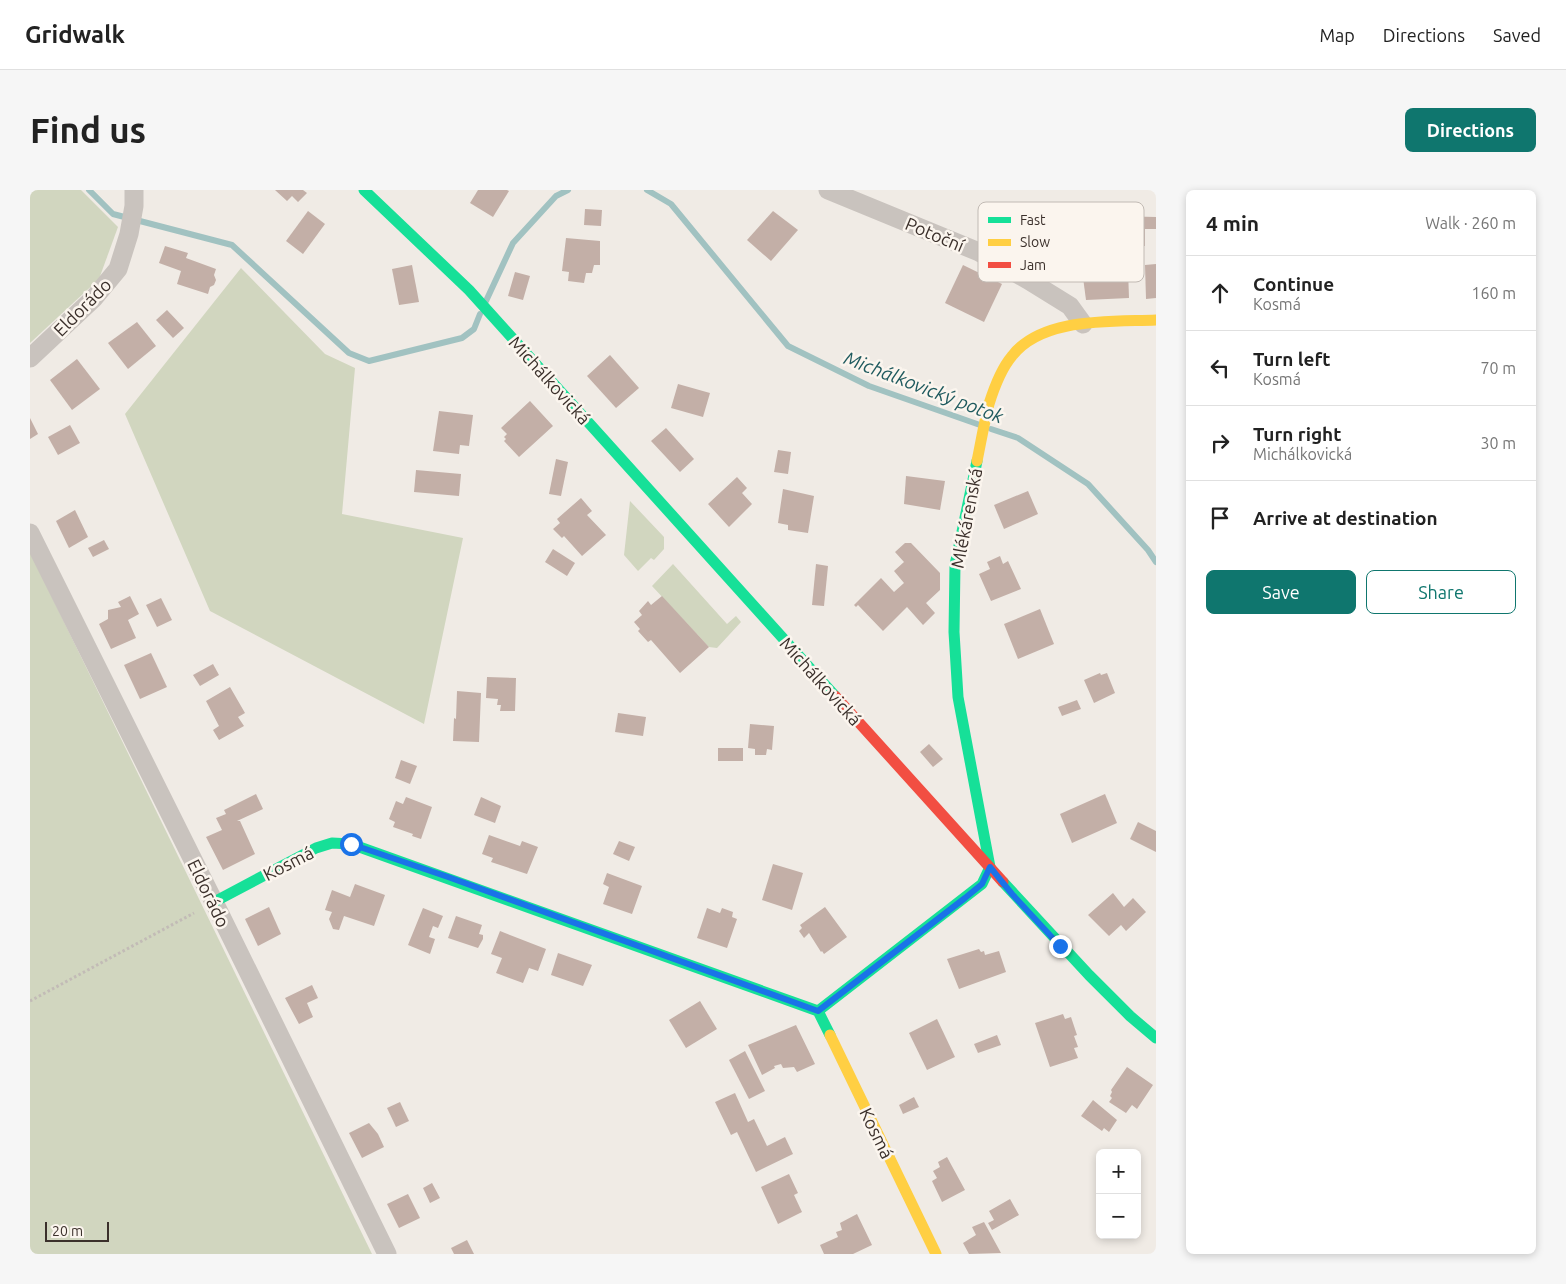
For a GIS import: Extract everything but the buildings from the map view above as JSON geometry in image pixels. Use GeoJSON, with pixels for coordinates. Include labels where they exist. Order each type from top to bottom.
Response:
{"type":"FeatureCollection","features":[{"type":"Feature","properties":{"kind":"street","name":"Michálkovická"},"geometry":{"type":"LineString","coordinates":[[364,190],[469,290],[690,538],[990,867],[1012,894],[1136,1023],[1156,1038]]}},
{"type":"Feature","properties":{"kind":"street","name":"Potoční"},"geometry":{"type":"LineString","coordinates":[[828,190],[978,252]]}},
{"type":"Feature","properties":{"kind":"street","name":"Eldorádo"},"geometry":{"type":"LineString","coordinates":[[30,358],[106,286],[118,269],[130,234],[134,198]]}},
{"type":"Feature","properties":{"kind":"street","name":"Potoční"},"geometry":{"type":"LineString","coordinates":[[1031,282],[1070,306],[1083,324]]}},
{"type":"Feature","properties":{"kind":"street","name":"Mlékárenská"},"geometry":{"type":"LineString","coordinates":[[990,867],[958,696],[954,632],[955,565],[989,405],[1002,371],[1012,355],[1030,339],[1056,328],[1083,324],[1156,320]]}},
{"type":"Feature","properties":{"kind":"street","name":"Eldorádo"},"geometry":{"type":"LineString","coordinates":[[30,534],[387,1254]]}},
{"type":"Feature","properties":{"kind":"street","name":"Kosmá"},"geometry":{"type":"LineString","coordinates":[[214,902],[316,848],[332,843],[351,844],[430,870],[818,1011],[936,1254]]}},
{"type":"Feature","properties":{"kind":"street"},"geometry":{"type":"LineString","coordinates":[[818,1011],[982,884],[990,867]]}},
{"type":"Feature","properties":{"kind":"path"},"geometry":{"type":"LineString","coordinates":[[30,1001],[214,902]]}},
{"type":"Feature","properties":{"kind":"green space"},"geometry":{"type":"Polygon","coordinates":[[[30,190],[81,190],[118,227],[99,279],[30,343],[30,190]]]}},
{"type":"Feature","properties":{"kind":"green space"},"geometry":{"type":"Polygon","coordinates":[[[241,268],[325,354],[355,368],[342,514],[463,538],[424,724],[210,611],[125,414],[241,268]]]}},
{"type":"Feature","properties":{"kind":"green space"},"geometry":{"type":"Polygon","coordinates":[[[630,501],[664,537],[664,549],[654,560],[651,558],[638,571],[624,555],[630,501]]]}},
{"type":"Feature","properties":{"kind":"green space"},"geometry":{"type":"Polygon","coordinates":[[[30,552],[372,1254],[30,1254],[30,552]]]}},
{"type":"Feature","properties":{"kind":"green space"},"geometry":{"type":"Polygon","coordinates":[[[673,564],[727,624],[736,616],[741,622],[717,648],[709,647],[652,586],[673,564]]]}},
{"type":"Feature","properties":{"kind":"waterway","name":"Michálkovický potok"},"geometry":{"type":"LineString","coordinates":[[89,190],[113,214],[232,245],[349,353],[369,361],[462,338],[474,329],[480,314]]}},
{"type":"Feature","properties":{"kind":"waterway","name":"Michálkovický potok"},"geometry":{"type":"LineString","coordinates":[[486,301],[513,243],[556,196],[568,190]]}},
{"type":"Feature","properties":{"kind":"waterway","name":"Michálkovický potok"},"geometry":{"type":"LineString","coordinates":[[647,190],[671,204],[788,346],[869,386],[980,425]]}},
{"type":"Feature","properties":{"kind":"waterway","name":"Michálkovický potok"},"geometry":{"type":"LineString","coordinates":[[991,429],[1018,438],[1088,484],[1148,550],[1156,562]]}},
{"type":"Feature","properties":{"kind":"traffic: fast"},"geometry":{"type":"LineString","coordinates":[[364,190],[469,290],[835,696]]}},
{"type":"Feature","properties":{"kind":"traffic: fast"},"geometry":{"type":"LineString","coordinates":[[818,1011],[982,884],[990,867],[958,697],[954,632],[955,565],[977,461]]}},
{"type":"Feature","properties":{"kind":"traffic: fast"},"geometry":{"type":"LineString","coordinates":[[214,902],[316,848],[332,843],[351,844],[818,1011],[830,1035]]}},
{"type":"Feature","properties":{"kind":"traffic: fast"},"geometry":{"type":"LineString","coordinates":[[1003,882],[1089,975],[1130,1016],[1156,1038]]}},
{"type":"Feature","properties":{"kind":"traffic: slow"},"geometry":{"type":"LineString","coordinates":[[977,461],[987,411],[996,385],[1008,361],[1025,343],[1041,334],[1078,324],[1156,320]]}},
{"type":"Feature","properties":{"kind":"traffic: slow"},"geometry":{"type":"LineString","coordinates":[[830,1035],[936,1254]]}},
{"type":"Feature","properties":{"kind":"traffic: jam"},"geometry":{"type":"LineString","coordinates":[[835,696],[1003,882]]}},
{"type":"Feature","properties":{"kind":"route"},"geometry":{"type":"LineString","coordinates":[[351,844],[368,848],[818,1011],[982,884],[990,867],[1060,946]]}}]}
